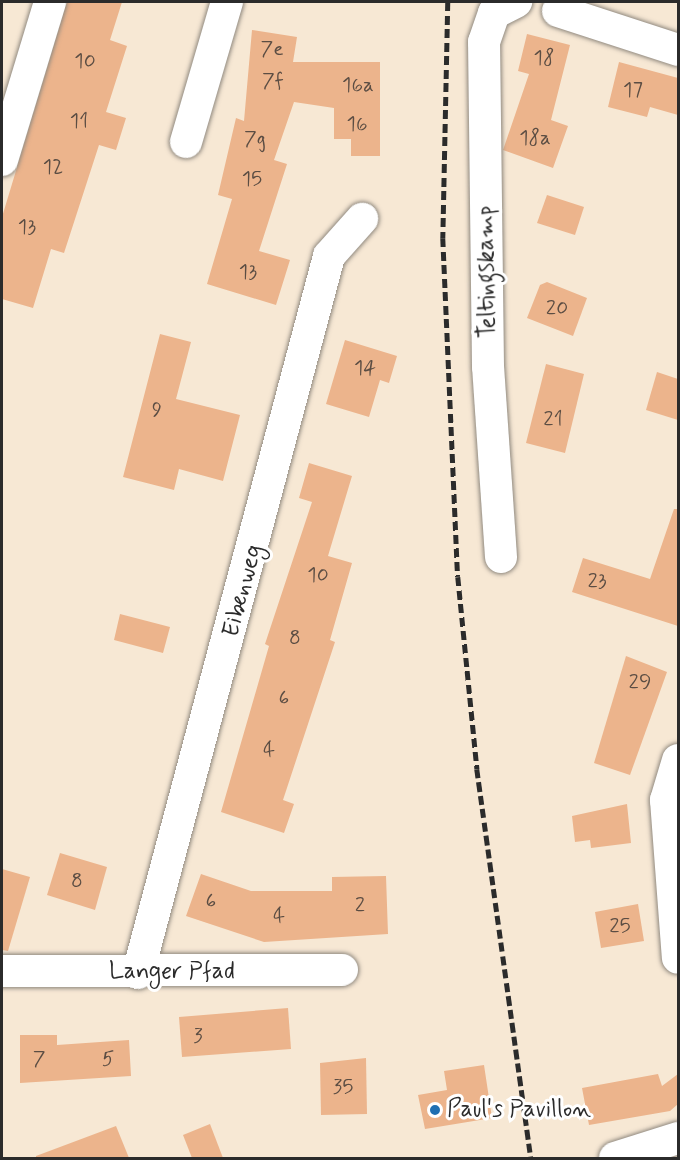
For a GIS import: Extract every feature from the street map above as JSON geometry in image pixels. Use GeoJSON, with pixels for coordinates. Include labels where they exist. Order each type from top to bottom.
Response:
{"type":"FeatureCollection","features":[{"type":"Feature","properties":{"kind":"street"},"geometry":{"type":"LineString","coordinates":[[2,160],[50,2]]}},
{"type":"Feature","properties":{"kind":"street"},"geometry":{"type":"LineString","coordinates":[[186,142],[227,2]]}},
{"type":"Feature","properties":{"kind":"street","name":"Teltingskamp"},"geometry":{"type":"LineString","coordinates":[[501,557],[488,367],[484,42],[494,13],[516,2]]}},
{"type":"Feature","properties":{"kind":"street"},"geometry":{"type":"LineString","coordinates":[[522,2],[559,6],[678,50]]}},
{"type":"Feature","properties":{"kind":"street","name":"Eibenweg"},"geometry":{"type":"LineString","coordinates":[[138,973],[329,256],[362,219]]}},
{"type":"Feature","properties":{"kind":"street"},"geometry":{"type":"LineString","coordinates":[[678,760],[666,800],[678,958]]}},
{"type":"Feature","properties":{"kind":"street","name":"Langer Pfad"},"geometry":{"type":"LineString","coordinates":[[2,971],[138,973],[342,970]]}},
{"type":"Feature","properties":{"kind":"street"},"geometry":{"type":"LineString","coordinates":[[615,1158],[678,1138]]}},
{"type":"Feature","properties":{"kind":"building"},"geometry":{"type":"Polygon","coordinates":[[[67,2],[122,2],[110,40],[127,46],[106,112],[126,118],[116,150],[99,145],[64,253],[51,249],[33,308],[2,299],[2,217],[67,2]]]}},
{"type":"Feature","properties":{"kind":"building"},"geometry":{"type":"Polygon","coordinates":[[[252,30],[297,37],[293,62],[380,62],[380,156],[351,156],[351,139],[334,139],[334,108],[294,102],[274,160],[287,164],[259,251],[290,260],[276,305],[207,284],[232,199],[218,195],[236,118],[244,121],[252,30]]]}},
{"type":"Feature","properties":{"kind":"building"},"geometry":{"type":"Polygon","coordinates":[[[527,34],[570,45],[551,120],[568,126],[553,168],[503,150],[529,74],[518,71],[527,34]]]}},
{"type":"Feature","properties":{"kind":"building"},"geometry":{"type":"Polygon","coordinates":[[[619,62],[678,78],[678,115],[650,107],[647,117],[608,107],[619,62]]]}},
{"type":"Feature","properties":{"kind":"building"},"geometry":{"type":"Polygon","coordinates":[[[547,195],[584,207],[575,235],[537,223],[547,195]]]}},
{"type":"Feature","properties":{"kind":"building"},"geometry":{"type":"Polygon","coordinates":[[[547,282],[587,298],[573,336],[527,318],[540,285],[547,282]]]}},
{"type":"Feature","properties":{"kind":"building"},"geometry":{"type":"Polygon","coordinates":[[[160,334],[191,342],[176,399],[240,415],[223,481],[179,469],[174,490],[123,477],[160,334]]]}},
{"type":"Feature","properties":{"kind":"building"},"geometry":{"type":"Polygon","coordinates":[[[345,340],[397,356],[389,383],[380,380],[369,417],[326,404],[345,340]]]}},
{"type":"Feature","properties":{"kind":"building"},"geometry":{"type":"Polygon","coordinates":[[[546,364],[584,374],[565,453],[526,443],[546,364]]]}},
{"type":"Feature","properties":{"kind":"building"},"geometry":{"type":"Polygon","coordinates":[[[657,372],[678,379],[678,420],[646,410],[657,372]]]}},
{"type":"Feature","properties":{"kind":"building"},"geometry":{"type":"Polygon","coordinates":[[[309,463],[352,476],[328,556],[352,563],[330,640],[335,642],[283,800],[294,804],[284,833],[221,812],[269,646],[265,644],[312,502],[299,498],[309,463]]]}},
{"type":"Feature","properties":{"kind":"building"},"geometry":{"type":"Polygon","coordinates":[[[674,509],[678,509],[678,626],[572,592],[583,558],[650,579],[674,509]]]}},
{"type":"Feature","properties":{"kind":"building"},"geometry":{"type":"Polygon","coordinates":[[[120,614],[170,627],[163,653],[114,640],[120,614]]]}},
{"type":"Feature","properties":{"kind":"building"},"geometry":{"type":"Polygon","coordinates":[[[626,656],[667,672],[630,775],[594,763],[626,656]]]}},
{"type":"Feature","properties":{"kind":"building"},"geometry":{"type":"Polygon","coordinates":[[[627,804],[631,843],[591,848],[590,840],[575,842],[572,816],[627,804]]]}},
{"type":"Feature","properties":{"kind":"building"},"geometry":{"type":"Polygon","coordinates":[[[60,853],[107,867],[95,910],[47,895],[60,853]]]}},
{"type":"Feature","properties":{"kind":"building"},"geometry":{"type":"Polygon","coordinates":[[[2,869],[30,877],[8,951],[2,950],[2,869]]]}},
{"type":"Feature","properties":{"kind":"building"},"geometry":{"type":"Polygon","coordinates":[[[201,874],[251,891],[332,891],[332,877],[386,876],[388,934],[264,942],[186,916],[201,874]]]}},
{"type":"Feature","properties":{"kind":"building"},"geometry":{"type":"Polygon","coordinates":[[[638,904],[644,941],[601,948],[595,912],[638,904]]]}},
{"type":"Feature","properties":{"kind":"building"},"geometry":{"type":"Polygon","coordinates":[[[288,1008],[291,1049],[182,1057],[179,1017],[288,1008]]]}},
{"type":"Feature","properties":{"kind":"building"},"geometry":{"type":"Polygon","coordinates":[[[20,1035],[57,1035],[57,1045],[129,1040],[131,1076],[20,1083],[20,1035]]]}},
{"type":"Feature","properties":{"kind":"building"},"geometry":{"type":"Polygon","coordinates":[[[366,1058],[367,1114],[321,1115],[320,1063],[366,1058]]]}},
{"type":"Feature","properties":{"kind":"building"},"geometry":{"type":"Polygon","coordinates":[[[484,1065],[492,1118],[425,1129],[418,1095],[447,1090],[444,1071],[484,1065]]]}},
{"type":"Feature","properties":{"kind":"building"},"geometry":{"type":"Polygon","coordinates":[[[658,1074],[662,1086],[678,1074],[678,1104],[670,1111],[589,1125],[582,1088],[658,1074]]]}},
{"type":"Feature","properties":{"kind":"building"},"geometry":{"type":"Polygon","coordinates":[[[210,1124],[223,1158],[192,1158],[183,1135],[210,1124]]]}},
{"type":"Feature","properties":{"kind":"building"},"geometry":{"type":"Polygon","coordinates":[[[116,1126],[129,1158],[36,1158],[36,1156],[116,1126]]]}},
{"type":"Feature","properties":{"kind":"railway"},"geometry":{"type":"LineString","coordinates":[[448,2],[443,238],[458,577],[477,769],[531,1158]]}},
{"type":"Feature","properties":{"kind":"place","name":"Paul's Pavillon"},"geometry":{"type":"Point","coordinates":[435,1110]}}]}
